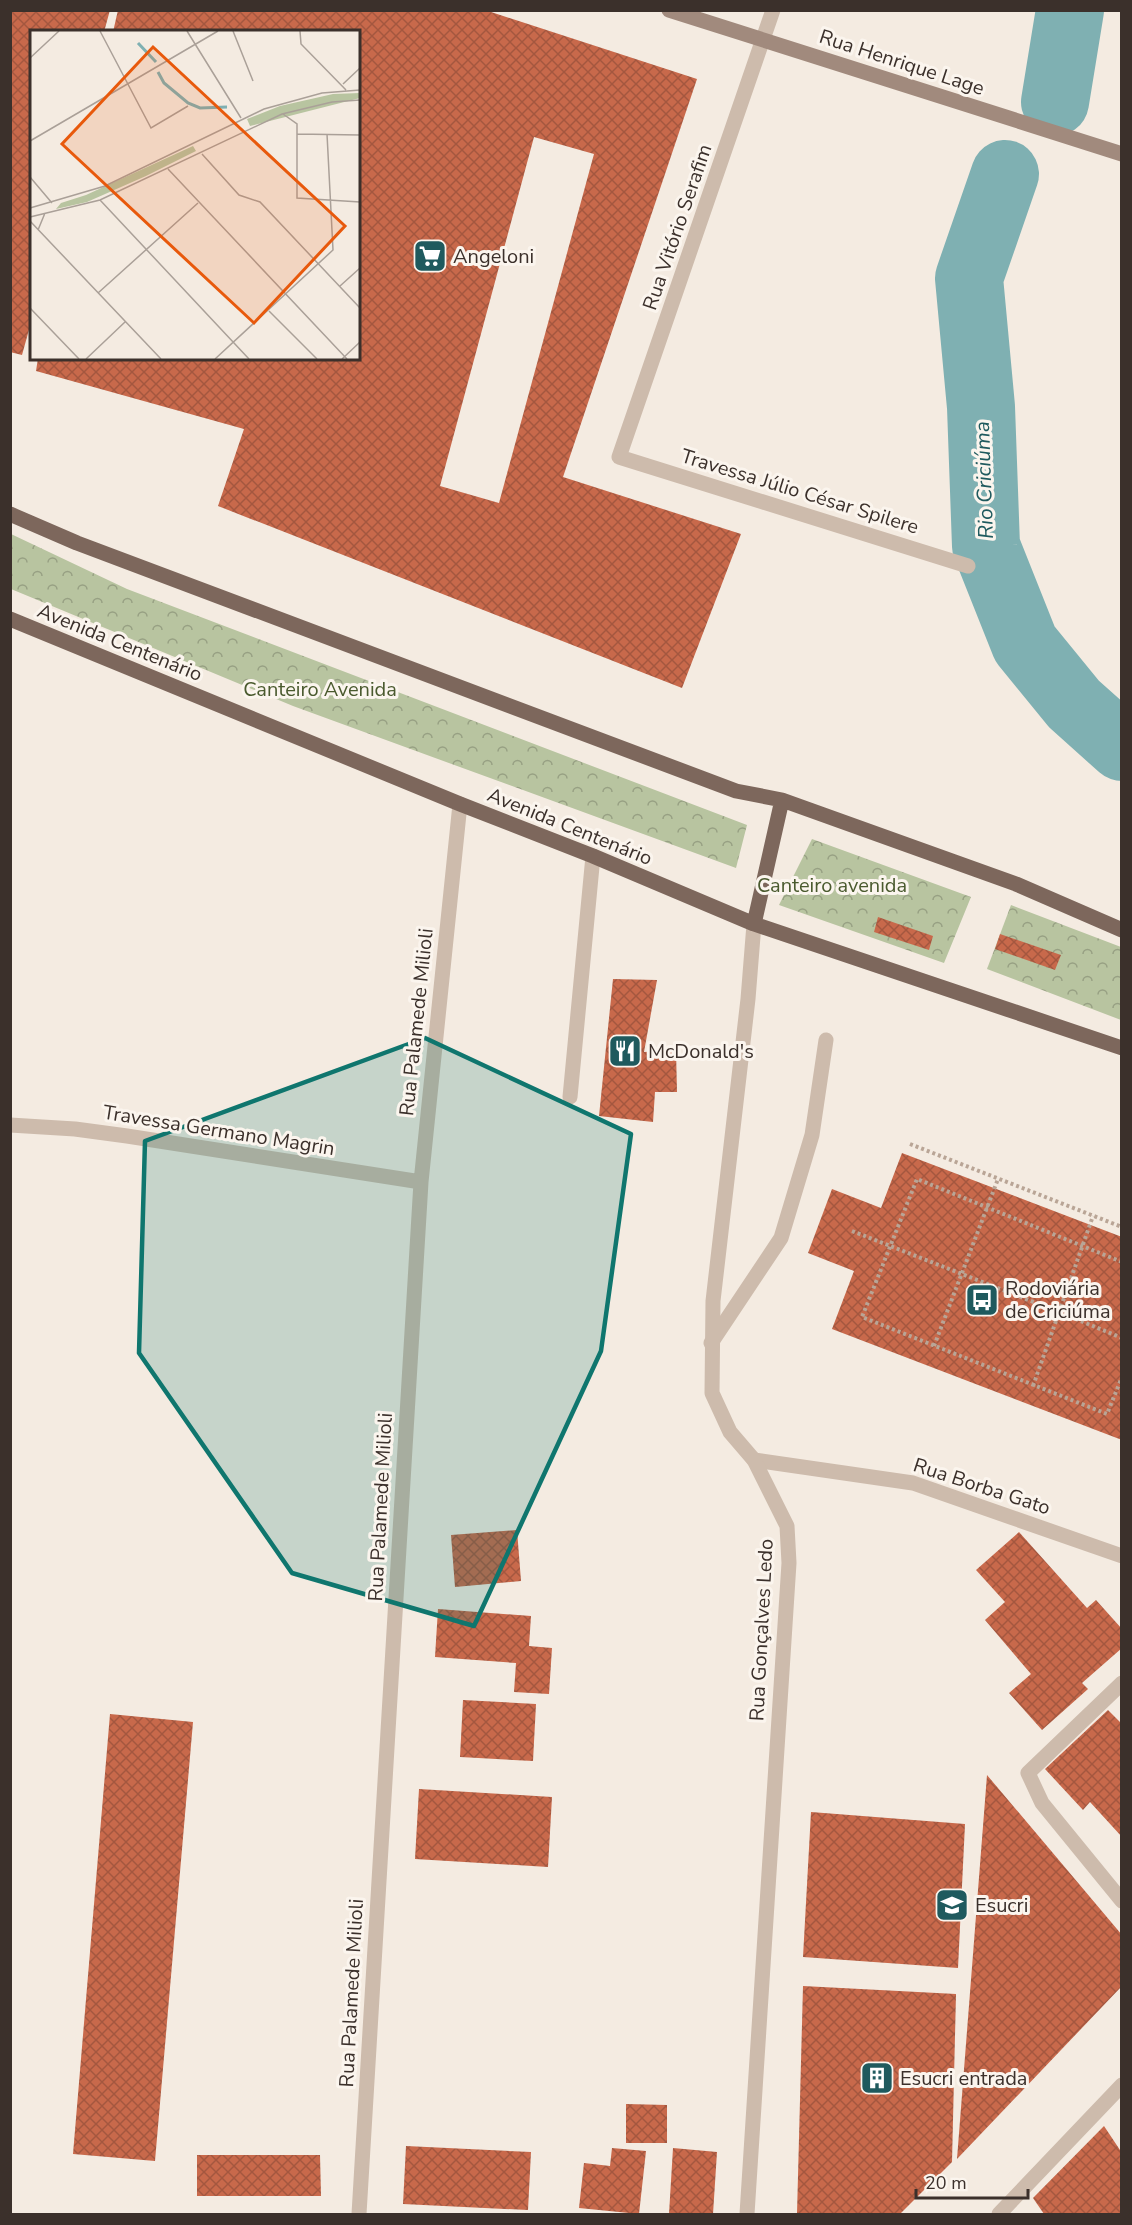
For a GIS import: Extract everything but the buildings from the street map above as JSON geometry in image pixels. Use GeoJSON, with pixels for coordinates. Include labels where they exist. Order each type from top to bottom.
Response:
{"type":"FeatureCollection","features":[{"type":"Feature","properties":{"kind":"main road","name":"Rua Henrique Lage"},"geometry":{"type":"LineString","coordinates":[[669,10],[1122,154]]}},
{"type":"Feature","properties":{"kind":"main road"},"geometry":{"type":"LineString","coordinates":[[10,514],[77,543],[736,791],[782,800],[1016,884],[1122,930]]}},
{"type":"Feature","properties":{"kind":"main road","name":"Avenida Centenário"},"geometry":{"type":"LineString","coordinates":[[10,619],[460,804],[593,856],[754,924],[1122,1048]]}},
{"type":"Feature","properties":{"kind":"main road"},"geometry":{"type":"LineString","coordinates":[[754,924],[782,800]]}},
{"type":"Feature","properties":{"kind":"street","name":"Rua Vitório Serafim"},"geometry":{"type":"LineString","coordinates":[[620,457],[773,10]]}},
{"type":"Feature","properties":{"kind":"street","name":"Travessa Júlio César Spilere"},"geometry":{"type":"LineString","coordinates":[[620,457],[968,566]]}},
{"type":"Feature","properties":{"kind":"street","name":"Rua Palamede Milioli"},"geometry":{"type":"LineString","coordinates":[[359,2214],[421,1182],[460,804]]}},
{"type":"Feature","properties":{"kind":"street"},"geometry":{"type":"LineString","coordinates":[[570,1097],[593,856]]}},
{"type":"Feature","properties":{"kind":"street","name":"Rua Gonçalves Ledo"},"geometry":{"type":"LineString","coordinates":[[747,2214],[789,1563],[787,1526],[754,1460],[730,1432],[712,1393],[711,1342],[713,1301],[748,999],[754,924]]}},
{"type":"Feature","properties":{"kind":"street"},"geometry":{"type":"LineString","coordinates":[[711,1342],[781,1238],[812,1135],[826,1040]]}},
{"type":"Feature","properties":{"kind":"street","name":"Travessa Germano Magrin"},"geometry":{"type":"LineString","coordinates":[[10,1125],[127,1136],[178,1146],[421,1182]]}},
{"type":"Feature","properties":{"kind":"street","name":"Rua Borba Gato"},"geometry":{"type":"LineString","coordinates":[[754,1460],[913,1483],[1122,1557]]}},
{"type":"Feature","properties":{"kind":"street"},"geometry":{"type":"LineString","coordinates":[[1122,1683],[1028,1773],[1042,1803],[1122,1901]]}},
{"type":"Feature","properties":{"kind":"street"},"geometry":{"type":"LineString","coordinates":[[999,2214],[1122,2085]]}},
{"type":"Feature","properties":{"kind":"path"},"geometry":{"type":"LineString","coordinates":[[910,1144],[1122,1227]]}},
{"type":"Feature","properties":{"kind":"path"},"geometry":{"type":"LineString","coordinates":[[1122,1262],[917,1179],[862,1317],[1107,1414],[1122,1377]]}},
{"type":"Feature","properties":{"kind":"path"},"geometry":{"type":"LineString","coordinates":[[934,1346],[998,1179]]}},
{"type":"Feature","properties":{"kind":"path"},"geometry":{"type":"LineString","coordinates":[[1033,1386],[1093,1216]]}},
{"type":"Feature","properties":{"kind":"path"},"geometry":{"type":"LineString","coordinates":[[852,1232],[1122,1338]]}},
{"type":"Feature","properties":{"kind":"highlighted area"},"geometry":{"type":"Polygon","coordinates":[[[425,1038],[631,1134],[601,1351],[474,1626],[292,1573],[139,1353],[145,1141],[425,1038]]]}},
{"type":"Feature","properties":{"kind":"green space","name":"Canteiro Avenida"},"geometry":{"type":"Polygon","coordinates":[[[11,534],[127,589],[747,825],[736,868],[293,706],[11,589],[11,534]]]}},
{"type":"Feature","properties":{"kind":"green space","name":"Canteiro avenida"},"geometry":{"type":"Polygon","coordinates":[[[812,839],[971,897],[944,963],[779,905],[812,839]]]}},
{"type":"Feature","properties":{"kind":"green space"},"geometry":{"type":"Polygon","coordinates":[[[1011,905],[1121,947],[1121,1020],[987,969],[1011,905]]]}},
{"type":"Feature","properties":{"kind":"waterway","name":"Rio Criciúma"},"geometry":{"type":"LineString","coordinates":[[1055,102],[1070,10]]}},
{"type":"Feature","properties":{"kind":"waterway","name":"Rio Criciúma"},"geometry":{"type":"LineString","coordinates":[[1005,174],[969,278],[981,407],[986,546],[1025,644],[1074,704],[1122,747]]}},
{"type":"Feature","properties":{"kind":"place","name":"Angeloni"},"geometry":{"type":"Point","coordinates":[430,256]}},
{"type":"Feature","properties":{"kind":"place","name":"McDonald's"},"geometry":{"type":"Point","coordinates":[625,1051]}},
{"type":"Feature","properties":{"kind":"place","name":"Rodoviária de Criciúma"},"geometry":{"type":"Point","coordinates":[982,1300]}},
{"type":"Feature","properties":{"kind":"place","name":"Esucri"},"geometry":{"type":"Point","coordinates":[952,1905]}},
{"type":"Feature","properties":{"kind":"place","name":"Esucri entrada"},"geometry":{"type":"Point","coordinates":[877,2078]}}]}
